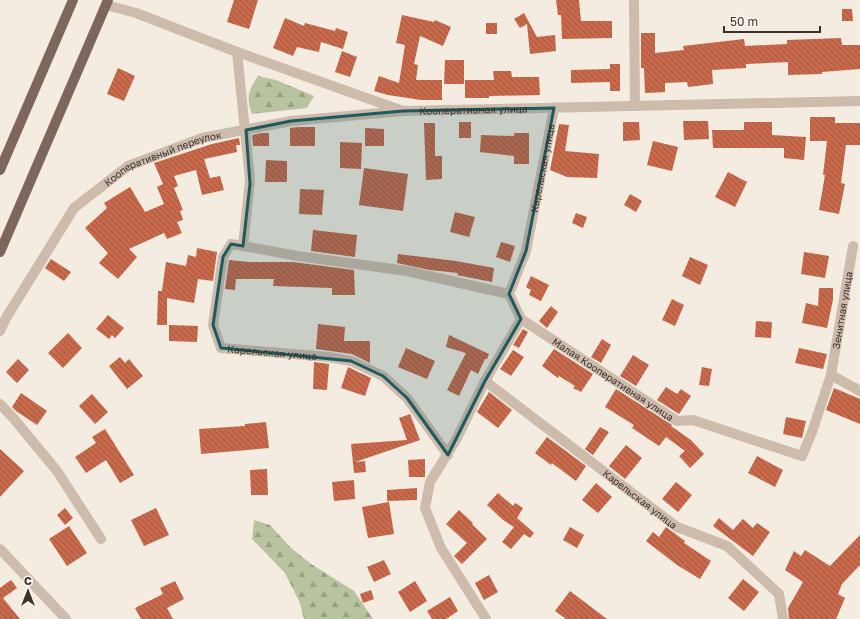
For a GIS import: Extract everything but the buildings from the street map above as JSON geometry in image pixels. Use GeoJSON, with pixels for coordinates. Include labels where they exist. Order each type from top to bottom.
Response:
{"type":"FeatureCollection","features":[{"type":"Feature","properties":{"kind":"main road"},"geometry":{"type":"LineString","coordinates":[[0,170],[73,0]]}},
{"type":"Feature","properties":{"kind":"main road"},"geometry":{"type":"LineString","coordinates":[[0,252],[107,3]]}},
{"type":"Feature","properties":{"kind":"street"},"geometry":{"type":"LineString","coordinates":[[634,0],[635,106]]}},
{"type":"Feature","properties":{"kind":"street","name":"Кооперативная улица"},"geometry":{"type":"LineString","coordinates":[[107,3],[237,52],[404,111],[860,101]]}},
{"type":"Feature","properties":{"kind":"street"},"geometry":{"type":"LineString","coordinates":[[237,52],[246,130],[250,184],[243,246],[298,256],[407,271],[509,294],[521,319],[485,380],[448,455],[430,482],[425,508],[441,548],[486,619]]}},
{"type":"Feature","properties":{"kind":"street","name":"Карельская улица"},"geometry":{"type":"LineString","coordinates":[[509,294],[526,251],[554,108]]}},
{"type":"Feature","properties":{"kind":"street","name":"Кооперативный переулок"},"geometry":{"type":"LineString","coordinates":[[0,331],[6,318],[74,208],[128,166],[202,138],[291,121],[404,111]]}},
{"type":"Feature","properties":{"kind":"street","name":"Карельская улица"},"geometry":{"type":"LineString","coordinates":[[243,246],[231,244],[223,258],[213,325],[221,348],[328,357],[351,361],[383,376],[407,398],[448,455]]}},
{"type":"Feature","properties":{"kind":"street","name":"Зенитная улица"},"geometry":{"type":"LineString","coordinates":[[802,456],[812,432],[831,375],[853,246]]}},
{"type":"Feature","properties":{"kind":"street","name":"Малая Кооперативная улица"},"geometry":{"type":"LineString","coordinates":[[521,319],[677,421],[692,420],[802,456]]}},
{"type":"Feature","properties":{"kind":"street"},"geometry":{"type":"LineString","coordinates":[[831,375],[860,391]]}},
{"type":"Feature","properties":{"kind":"street","name":"Карельская улица"},"geometry":{"type":"LineString","coordinates":[[485,380],[677,527],[727,546],[779,594],[784,619]]}},
{"type":"Feature","properties":{"kind":"street"},"geometry":{"type":"LineString","coordinates":[[0,404],[57,471],[101,539]]}},
{"type":"Feature","properties":{"kind":"street"},"geometry":{"type":"LineString","coordinates":[[0,549],[66,619]]}},
{"type":"Feature","properties":{"kind":"highlighted area"},"geometry":{"type":"Polygon","coordinates":[[[554,108],[526,251],[509,294],[521,319],[485,381],[448,455],[407,398],[383,376],[351,361],[221,348],[213,325],[223,257],[231,244],[243,246],[250,184],[246,130],[291,121],[403,111],[554,108]]]}},
{"type":"Feature","properties":{"kind":"green space"},"geometry":{"type":"Polygon","coordinates":[[[258,76],[276,80],[314,96],[307,108],[252,114],[249,103],[249,94],[258,76]]]}},
{"type":"Feature","properties":{"kind":"green space"},"geometry":{"type":"Polygon","coordinates":[[[254,520],[270,525],[290,547],[311,564],[354,591],[373,619],[304,619],[300,603],[285,573],[252,539],[254,520]]]}}]}
